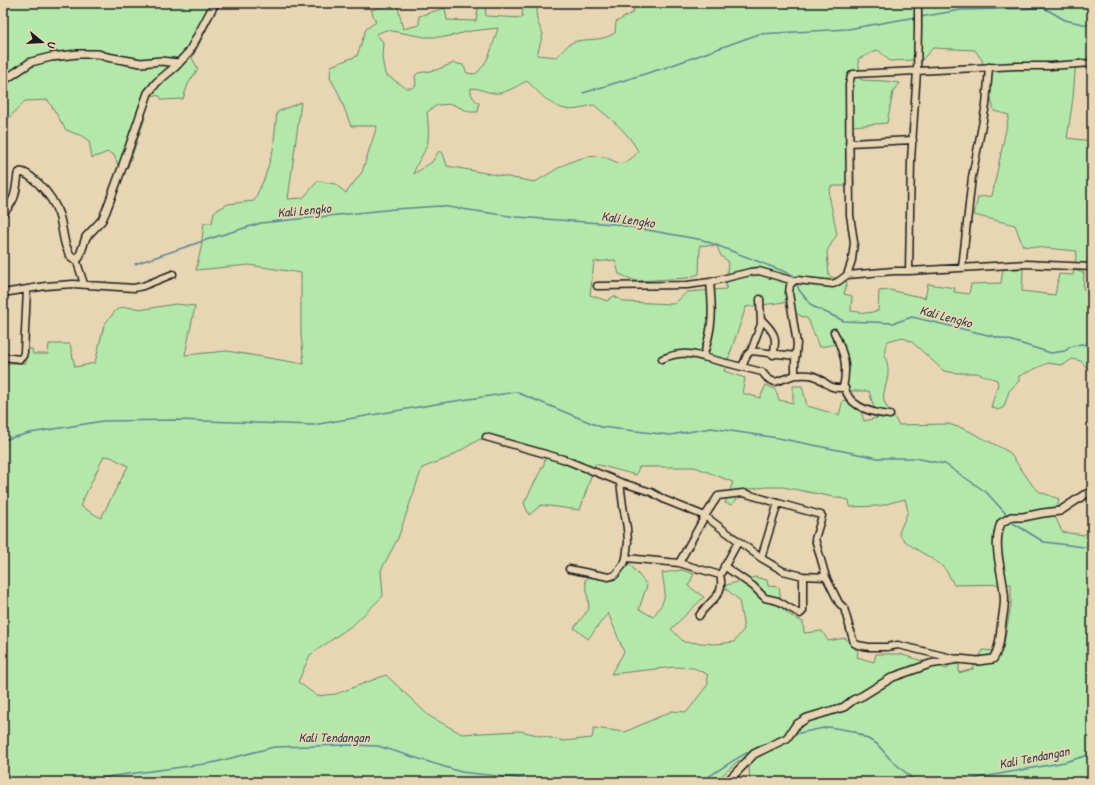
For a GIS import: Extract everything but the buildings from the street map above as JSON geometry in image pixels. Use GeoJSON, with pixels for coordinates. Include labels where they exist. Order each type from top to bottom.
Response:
{"type":"FeatureCollection","features":[{"type":"Feature","properties":{"kind":"street"},"geometry":{"type":"LineString","coordinates":[[76,259],[79,258],[86,237],[104,216],[148,93],[157,82],[179,63],[193,46],[215,3]]}},
{"type":"Feature","properties":{"kind":"street"},"geometry":{"type":"LineString","coordinates":[[909,271],[911,160],[917,71],[918,4]]}},
{"type":"Feature","properties":{"kind":"street"},"geometry":{"type":"LineString","coordinates":[[3,81],[31,62],[50,57],[78,54],[98,54],[142,63],[161,61],[179,63]]}},
{"type":"Feature","properties":{"kind":"street"},"geometry":{"type":"LineString","coordinates":[[597,286],[687,285],[710,282],[759,271],[795,281],[833,284],[839,282],[847,275],[852,260],[854,242],[850,215],[849,143],[849,85],[852,74],[1092,63]]}},
{"type":"Feature","properties":{"kind":"street"},"geometry":{"type":"LineString","coordinates":[[962,268],[972,177],[986,105],[990,67]]}},
{"type":"Feature","properties":{"kind":"street"},"geometry":{"type":"LineString","coordinates":[[849,143],[913,140]]}},
{"type":"Feature","properties":{"kind":"street"},"geometry":{"type":"LineString","coordinates":[[3,213],[12,202],[16,194],[18,174],[22,173],[30,176],[48,195],[53,203],[59,215],[66,246],[71,257],[76,259],[84,284]]}},
{"type":"Feature","properties":{"kind":"street"},"geometry":{"type":"LineString","coordinates":[[847,275],[1026,264],[1092,267]]}},
{"type":"Feature","properties":{"kind":"street"},"geometry":{"type":"LineString","coordinates":[[3,293],[27,289],[84,284],[134,288],[173,274]]}},
{"type":"Feature","properties":{"kind":"street"},"geometry":{"type":"LineString","coordinates":[[795,281],[790,284],[789,293],[797,336],[795,375]]}},
{"type":"Feature","properties":{"kind":"street"},"geometry":{"type":"LineString","coordinates":[[702,357],[710,337],[712,322],[710,282]]}},
{"type":"Feature","properties":{"kind":"street"},"geometry":{"type":"LineString","coordinates":[[3,357],[20,359],[23,356],[27,289]]}},
{"type":"Feature","properties":{"kind":"street"},"geometry":{"type":"LineString","coordinates":[[742,367],[747,355],[751,351],[762,320],[760,299]]}},
{"type":"Feature","properties":{"kind":"street"},"geometry":{"type":"LineString","coordinates":[[762,320],[775,335],[776,342],[773,355]]}},
{"type":"Feature","properties":{"kind":"street"},"geometry":{"type":"LineString","coordinates":[[834,332],[842,348],[845,359],[846,369],[843,388],[848,396],[853,402],[862,407],[880,414],[890,415]]}},
{"type":"Feature","properties":{"kind":"street"},"geometry":{"type":"LineString","coordinates":[[751,351],[773,355],[796,356]]}},
{"type":"Feature","properties":{"kind":"street"},"geometry":{"type":"LineString","coordinates":[[662,359],[682,353],[762,372],[768,379],[775,382],[795,375],[814,376],[830,387],[843,388]]}},
{"type":"Feature","properties":{"kind":"street"},"geometry":{"type":"LineString","coordinates":[[486,438],[563,459],[620,482],[651,492],[665,500],[705,516],[738,542],[783,571],[803,576],[826,577]]}},
{"type":"Feature","properties":{"kind":"street"},"geometry":{"type":"LineString","coordinates":[[569,569],[609,577],[620,571],[626,558],[628,542],[620,482]]}},
{"type":"Feature","properties":{"kind":"street"},"geometry":{"type":"LineString","coordinates":[[679,563],[705,516],[717,497],[720,495],[743,493],[778,504],[822,515],[815,539],[826,577],[839,603],[844,608],[854,643],[869,647],[887,647],[898,645],[958,659],[990,660],[993,659],[997,652],[1005,594],[996,546],[1001,523],[1009,519],[1060,511],[1084,495],[1092,492]]}},
{"type":"Feature","properties":{"kind":"street"},"geometry":{"type":"LineString","coordinates":[[761,558],[778,504]]}},
{"type":"Feature","properties":{"kind":"street"},"geometry":{"type":"LineString","coordinates":[[700,616],[704,608],[720,592],[722,584],[720,575],[738,542]]}},
{"type":"Feature","properties":{"kind":"street"},"geometry":{"type":"LineString","coordinates":[[626,558],[679,563],[720,575]]}},
{"type":"Feature","properties":{"kind":"street"},"geometry":{"type":"LineString","coordinates":[[724,566],[753,586],[765,598],[778,601],[800,614],[803,611],[803,576]]}},
{"type":"Feature","properties":{"kind":"street"},"geometry":{"type":"LineString","coordinates":[[727,782],[754,754],[788,735],[796,725],[806,718],[844,707],[853,700],[893,677],[930,664],[958,659]]}},
{"type":"Feature","properties":{"kind":"green space"},"geometry":{"type":"Polygon","coordinates":[[[3,3],[220,3],[192,58],[198,69],[188,84],[183,99],[162,100],[160,96],[145,94],[140,109],[146,115],[128,167],[118,165],[114,155],[108,152],[92,158],[89,141],[82,136],[66,130],[48,100],[25,101],[5,122],[3,127],[3,3]]]}},
{"type":"Feature","properties":{"kind":"green space"},"geometry":{"type":"Polygon","coordinates":[[[397,3],[403,29],[419,25],[419,16],[445,8],[447,20],[476,21],[479,3],[485,4],[486,16],[522,18],[523,3],[539,3],[537,19],[543,34],[537,55],[557,57],[571,43],[582,40],[603,38],[615,33],[616,22],[634,12],[632,3],[1092,3],[1092,59],[1076,60],[1073,98],[1067,138],[1092,141],[1092,264],[1075,263],[1077,251],[1023,246],[1015,225],[974,215],[978,197],[992,196],[1009,115],[994,111],[982,60],[975,50],[933,48],[919,63],[912,60],[890,61],[878,50],[858,59],[861,80],[900,83],[893,92],[887,123],[853,126],[854,186],[831,186],[829,195],[837,234],[827,251],[829,276],[847,282],[844,294],[852,296],[851,311],[867,313],[878,311],[879,291],[889,290],[925,298],[928,284],[955,288],[954,292],[969,294],[971,284],[1001,283],[1003,269],[1023,269],[1022,291],[1055,295],[1059,274],[1073,275],[1074,270],[1084,273],[1083,289],[1092,290],[1092,374],[1081,361],[1072,359],[1061,365],[1048,363],[1019,376],[1019,381],[1009,391],[1004,407],[998,410],[991,407],[998,384],[997,380],[977,373],[957,373],[944,371],[912,342],[902,337],[888,341],[886,345],[885,353],[888,373],[884,391],[884,401],[898,425],[948,424],[965,429],[1009,452],[1033,486],[1040,492],[1059,499],[1055,516],[1062,532],[1084,535],[1092,527],[1092,782],[750,782],[749,768],[739,760],[715,782],[3,782],[3,363],[26,363],[28,349],[32,349],[33,354],[48,354],[49,344],[70,344],[75,367],[95,363],[104,325],[116,310],[124,307],[145,309],[175,304],[195,306],[185,355],[227,351],[304,364],[301,335],[301,273],[249,265],[196,270],[201,248],[204,223],[212,223],[214,212],[228,204],[254,201],[265,177],[273,150],[277,112],[301,102],[288,199],[303,198],[318,181],[335,184],[346,193],[362,172],[377,126],[351,126],[338,92],[330,78],[331,66],[357,56],[366,29],[376,22],[371,10],[397,3]],[[498,28],[471,31],[445,37],[425,37],[386,30],[376,34],[383,42],[382,58],[385,74],[406,88],[412,88],[416,85],[415,76],[418,73],[436,70],[454,63],[463,65],[467,73],[475,74],[484,65],[487,59],[498,28]],[[527,81],[506,91],[497,93],[471,88],[473,97],[479,103],[478,112],[470,112],[452,104],[437,105],[427,112],[428,141],[416,166],[414,174],[432,162],[439,151],[443,153],[447,166],[535,182],[576,160],[593,156],[610,159],[620,164],[635,156],[638,151],[624,132],[594,105],[571,110],[556,106],[544,98],[527,81]],[[700,245],[699,274],[687,278],[636,281],[619,274],[615,260],[594,262],[590,295],[607,301],[614,296],[625,302],[674,304],[687,292],[726,289],[728,261],[721,256],[717,246],[700,245]],[[785,302],[746,307],[724,371],[745,378],[742,393],[760,398],[766,385],[775,389],[779,400],[793,403],[793,386],[802,386],[807,406],[839,415],[843,400],[859,405],[864,421],[877,418],[869,391],[846,391],[849,369],[844,343],[819,347],[808,319],[788,310],[785,302]],[[480,439],[448,458],[422,468],[398,538],[381,570],[383,596],[354,624],[310,655],[298,682],[317,696],[336,694],[386,675],[429,716],[462,734],[520,731],[564,741],[592,738],[594,728],[625,732],[672,711],[687,712],[708,684],[707,674],[694,668],[674,667],[611,674],[624,652],[608,613],[588,639],[574,628],[589,609],[585,580],[596,573],[613,574],[627,561],[647,585],[639,609],[653,617],[661,606],[665,592],[662,573],[682,570],[694,574],[688,586],[704,597],[671,629],[684,642],[716,644],[734,642],[744,629],[739,600],[723,586],[755,577],[767,580],[768,586],[779,587],[782,606],[790,615],[803,622],[804,633],[822,631],[828,641],[845,638],[858,652],[857,657],[874,662],[876,654],[900,654],[947,669],[950,664],[959,664],[959,673],[973,669],[983,650],[994,651],[1003,649],[1011,605],[1011,584],[954,585],[943,567],[912,547],[902,538],[899,533],[908,511],[905,499],[879,506],[850,507],[849,500],[783,487],[766,487],[743,490],[732,505],[725,503],[733,482],[695,467],[639,467],[636,475],[595,464],[580,510],[541,505],[529,515],[524,503],[544,464],[546,454],[480,439]],[[104,456],[80,506],[101,518],[128,466],[111,457],[104,456]]]}},
{"type":"Feature","properties":{"kind":"waterway"},"geometry":{"type":"LineString","coordinates":[[3,5],[12,3]]}},
{"type":"Feature","properties":{"kind":"waterway"},"geometry":{"type":"LineString","coordinates":[[920,17],[961,10],[1044,8],[1065,20],[1092,26]]}},
{"type":"Feature","properties":{"kind":"waterway"},"geometry":{"type":"LineString","coordinates":[[583,93],[664,68],[759,34],[848,29],[916,17]]}},
{"type":"Feature","properties":{"kind":"waterway","name":"Kali Lengko"},"geometry":{"type":"LineString","coordinates":[[135,264],[261,223],[395,209],[441,206],[517,217],[614,224],[703,240],[793,275],[794,278]]}},
{"type":"Feature","properties":{"kind":"waterway","name":"Kali Lengko"},"geometry":{"type":"LineString","coordinates":[[796,282],[799,290],[812,306],[844,321],[894,323],[912,317],[1009,340],[1051,353],[1065,351],[1070,347],[1081,344],[1092,346]]}},
{"type":"Feature","properties":{"kind":"waterway"},"geometry":{"type":"LineString","coordinates":[[3,440],[30,433],[103,421],[177,420],[313,425],[516,392],[601,427],[670,435],[711,428],[778,438],[878,458],[915,458],[945,464],[986,492],[1008,516]]}},
{"type":"Feature","properties":{"kind":"waterway"},"geometry":{"type":"LineString","coordinates":[[1011,520],[1013,523],[1044,542],[1092,548]]}},
{"type":"Feature","properties":{"kind":"waterway","name":"Kali Tendangan"},"geometry":{"type":"LineString","coordinates":[[794,734],[829,727],[853,731],[877,744],[890,759],[917,782]]}},
{"type":"Feature","properties":{"kind":"waterway","name":"Kali Tendangan"},"geometry":{"type":"LineString","coordinates":[[701,782],[750,751],[761,745],[783,737]]}},
{"type":"Feature","properties":{"kind":"waterway","name":"Kali Tendangan"},"geometry":{"type":"LineString","coordinates":[[83,782],[113,776],[212,763],[274,747],[348,745],[378,746],[461,772],[525,779],[584,782]]}},
{"type":"Feature","properties":{"kind":"waterway","name":"Kali Tendangan"},"geometry":{"type":"LineString","coordinates":[[956,782],[1065,762],[1092,754]]}}]}
